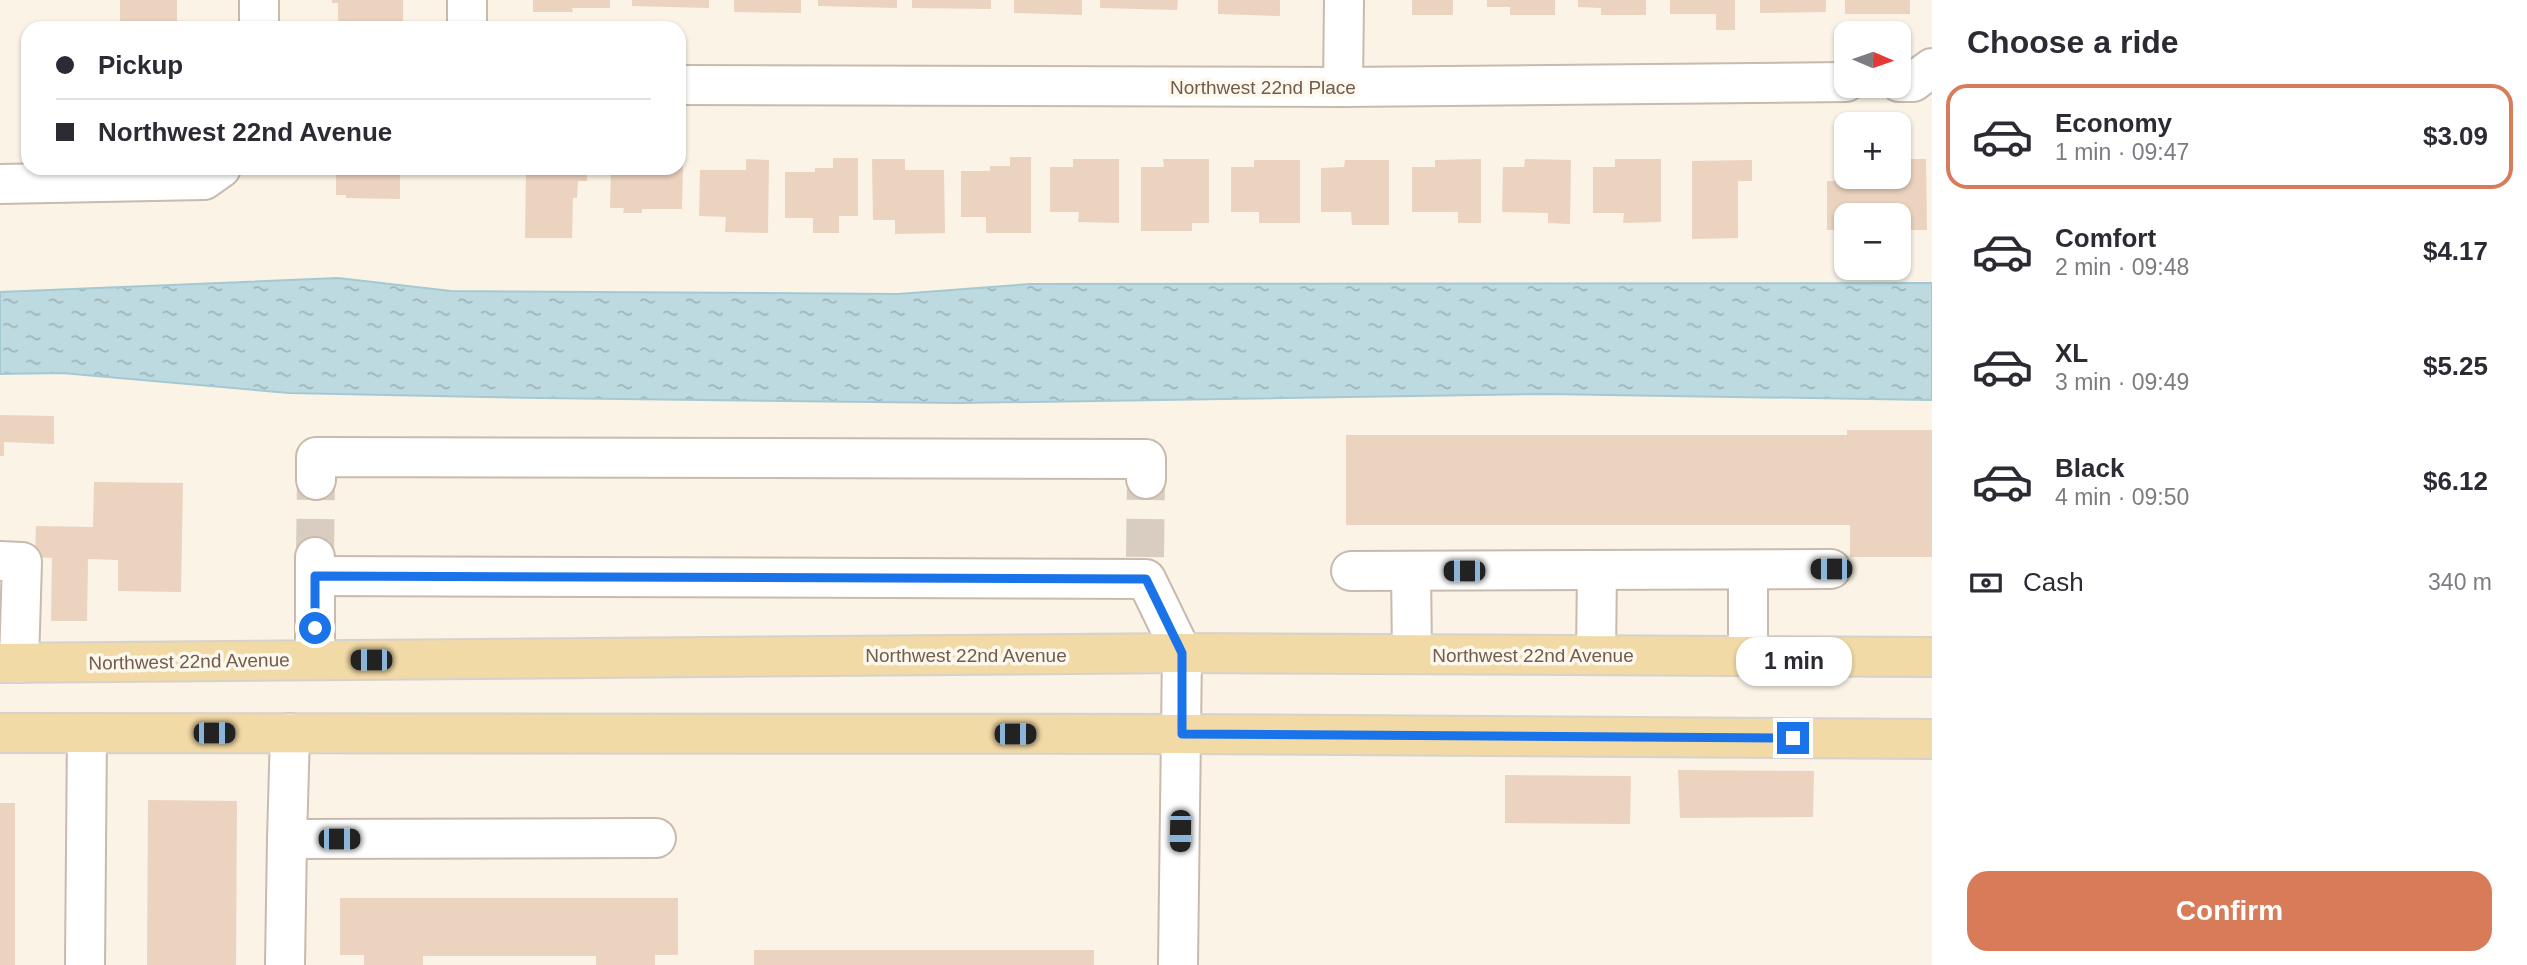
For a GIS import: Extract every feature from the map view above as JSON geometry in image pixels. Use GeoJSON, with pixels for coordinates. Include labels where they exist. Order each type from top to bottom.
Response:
{"type":"FeatureCollection","features":[{"type":"Feature","properties":{"kind":"main road","name":"Northwest 22nd Avenue"},"geometry":{"type":"LineString","coordinates":[[10,663],[1182,653],[1932,657]]}},
{"type":"Feature","properties":{"kind":"main road"},"geometry":{"type":"LineString","coordinates":[[0,733],[1182,734],[1932,739]]}},
{"type":"Feature","properties":{"kind":"street"},"geometry":{"type":"LineString","coordinates":[[259,0],[259,21]]}},
{"type":"Feature","properties":{"kind":"street"},"geometry":{"type":"LineString","coordinates":[[467,0],[467,21]]}},
{"type":"Feature","properties":{"kind":"street"},"geometry":{"type":"LineString","coordinates":[[1343,87],[1344,0]]}},
{"type":"Feature","properties":{"kind":"street"},"geometry":{"type":"LineString","coordinates":[[1911,82],[1932,68]]}},
{"type":"Feature","properties":{"kind":"street","name":"Northwest 22nd Place"},"geometry":{"type":"LineString","coordinates":[[686,85],[1343,87],[1834,82]]}},
{"type":"Feature","properties":{"kind":"street"},"geometry":{"type":"LineString","coordinates":[[0,184],[204,180],[211,175]]}},
{"type":"Feature","properties":{"kind":"street"},"geometry":{"type":"LineString","coordinates":[[316,480],[316,457],[1146,459],[1146,479]]}},
{"type":"Feature","properties":{"kind":"street"},"geometry":{"type":"LineString","coordinates":[[0,561],[22,562],[10,663]]}},
{"type":"Feature","properties":{"kind":"street"},"geometry":{"type":"LineString","coordinates":[[315,660],[315,566],[1145,568],[1182,653],[1178,965]]}},
{"type":"Feature","properties":{"kind":"street"},"geometry":{"type":"LineString","coordinates":[[1748,569],[1748,656]]}},
{"type":"Feature","properties":{"kind":"street"},"geometry":{"type":"LineString","coordinates":[[1351,571],[1831,569]]}},
{"type":"Feature","properties":{"kind":"street"},"geometry":{"type":"LineString","coordinates":[[1596,655],[1597,570]]}},
{"type":"Feature","properties":{"kind":"street"},"geometry":{"type":"LineString","coordinates":[[1411,571],[1412,654]]}},
{"type":"Feature","properties":{"kind":"street"},"geometry":{"type":"LineString","coordinates":[[85,965],[87,733]]}},
{"type":"Feature","properties":{"kind":"street"},"geometry":{"type":"LineString","coordinates":[[285,965],[290,733]]}},
{"type":"Feature","properties":{"kind":"street"},"geometry":{"type":"LineString","coordinates":[[287,839],[656,838]]}},
{"type":"Feature","properties":{"kind":"water"},"geometry":{"type":"Polygon","coordinates":[[[338,278],[451,291],[898,294],[1030,284],[1932,283],[1932,400],[1546,394],[959,403],[539,398],[289,393],[62,373],[0,374],[0,292],[338,278]]]}},
{"type":"Feature","properties":{"kind":"building"},"geometry":{"type":"Polygon","coordinates":[[[120,0],[177,0],[177,21],[120,21],[120,0]]]}},
{"type":"Feature","properties":{"kind":"building"},"geometry":{"type":"Polygon","coordinates":[[[332,0],[403,0],[403,21],[338,21],[338,3],[332,3],[332,0]]]}},
{"type":"Feature","properties":{"kind":"building"},"geometry":{"type":"Polygon","coordinates":[[[533,0],[610,0],[610,8],[533,12],[533,0]]]}},
{"type":"Feature","properties":{"kind":"building"},"geometry":{"type":"Polygon","coordinates":[[[632,0],[709,0],[709,8],[632,6],[632,0]]]}},
{"type":"Feature","properties":{"kind":"building"},"geometry":{"type":"Polygon","coordinates":[[[734,0],[801,0],[801,13],[734,12],[734,0]]]}},
{"type":"Feature","properties":{"kind":"building"},"geometry":{"type":"Polygon","coordinates":[[[818,0],[897,0],[897,8],[818,6],[818,0]]]}},
{"type":"Feature","properties":{"kind":"building"},"geometry":{"type":"Polygon","coordinates":[[[912,0],[991,0],[991,9],[912,8],[912,0]]]}},
{"type":"Feature","properties":{"kind":"building"},"geometry":{"type":"Polygon","coordinates":[[[1014,0],[1082,0],[1082,15],[1014,13],[1014,0]]]}},
{"type":"Feature","properties":{"kind":"building"},"geometry":{"type":"Polygon","coordinates":[[[1100,0],[1178,0],[1177,10],[1100,8],[1100,0]]]}},
{"type":"Feature","properties":{"kind":"building"},"geometry":{"type":"Polygon","coordinates":[[[1218,0],[1280,0],[1280,16],[1218,14],[1218,0]]]}},
{"type":"Feature","properties":{"kind":"building"},"geometry":{"type":"Polygon","coordinates":[[[1412,0],[1453,0],[1453,15],[1412,15],[1412,0]]]}},
{"type":"Feature","properties":{"kind":"building"},"geometry":{"type":"Polygon","coordinates":[[[1487,0],[1555,0],[1555,15],[1510,15],[1510,7],[1487,7],[1487,0]]]}},
{"type":"Feature","properties":{"kind":"building"},"geometry":{"type":"Polygon","coordinates":[[[1578,0],[1646,0],[1646,15],[1601,15],[1601,8],[1578,7],[1578,0]]]}},
{"type":"Feature","properties":{"kind":"building"},"geometry":{"type":"Polygon","coordinates":[[[1670,0],[1735,0],[1735,30],[1716,30],[1716,14],[1670,14],[1670,0]]]}},
{"type":"Feature","properties":{"kind":"building"},"geometry":{"type":"Polygon","coordinates":[[[1760,0],[1826,0],[1826,12],[1760,13],[1760,0]]]}},
{"type":"Feature","properties":{"kind":"building"},"geometry":{"type":"Polygon","coordinates":[[[1845,0],[1910,0],[1910,14],[1845,14],[1845,0]]]}},
{"type":"Feature","properties":{"kind":"building"},"geometry":{"type":"Polygon","coordinates":[[[1010,157],[1031,157],[1031,233],[986,233],[986,217],[961,217],[961,171],[990,171],[990,166],[1010,166],[1010,157]]]}},
{"type":"Feature","properties":{"kind":"building"},"geometry":{"type":"Polygon","coordinates":[[[833,158],[858,158],[858,216],[839,216],[839,233],[813,233],[813,218],[785,218],[785,172],[815,172],[815,168],[833,168],[833,158]]]}},
{"type":"Feature","properties":{"kind":"building"},"geometry":{"type":"Polygon","coordinates":[[[746,159],[769,160],[768,233],[725,232],[726,217],[699,216],[700,170],[746,170],[746,159]]]}},
{"type":"Feature","properties":{"kind":"building"},"geometry":{"type":"Polygon","coordinates":[[[872,159],[905,159],[905,170],[944,170],[945,233],[895,234],[895,220],[873,220],[872,159]]]}},
{"type":"Feature","properties":{"kind":"building"},"geometry":{"type":"Polygon","coordinates":[[[1073,159],[1119,159],[1119,223],[1078,222],[1079,212],[1050,212],[1050,167],[1073,167],[1073,159]]]}},
{"type":"Feature","properties":{"kind":"building"},"geometry":{"type":"Polygon","coordinates":[[[1163,159],[1209,159],[1209,223],[1192,223],[1192,231],[1141,231],[1141,167],[1164,167],[1163,159]]]}},
{"type":"Feature","properties":{"kind":"building"},"geometry":{"type":"Polygon","coordinates":[[[1481,159],[1481,223],[1458,223],[1458,212],[1412,212],[1412,167],[1435,167],[1435,160],[1481,159]]]}},
{"type":"Feature","properties":{"kind":"building"},"geometry":{"type":"Polygon","coordinates":[[[1525,159],[1571,160],[1570,224],[1548,223],[1548,213],[1502,212],[1503,167],[1524,167],[1525,159]]]}},
{"type":"Feature","properties":{"kind":"building"},"geometry":{"type":"Polygon","coordinates":[[[1615,159],[1661,159],[1661,222],[1623,223],[1624,213],[1593,213],[1593,167],[1615,167],[1615,159]]]}},
{"type":"Feature","properties":{"kind":"building"},"geometry":{"type":"Polygon","coordinates":[[[1911,159],[1926,159],[1927,230],[1911,230],[1911,203],[1834,203],[1834,230],[1827,230],[1827,181],[1834,181],[1834,189],[1911,189],[1911,159]]]}},
{"type":"Feature","properties":{"kind":"building"},"geometry":{"type":"Polygon","coordinates":[[[1254,160],[1300,160],[1300,223],[1259,223],[1259,212],[1231,212],[1231,167],[1254,167],[1254,160]]]}},
{"type":"Feature","properties":{"kind":"building"},"geometry":{"type":"Polygon","coordinates":[[[1345,160],[1389,160],[1389,225],[1352,225],[1351,212],[1321,212],[1321,168],[1344,167],[1345,160]]]}},
{"type":"Feature","properties":{"kind":"building"},"geometry":{"type":"Polygon","coordinates":[[[1752,160],[1752,181],[1738,181],[1738,238],[1692,239],[1692,161],[1752,160]]]}},
{"type":"Feature","properties":{"kind":"building"},"geometry":{"type":"Polygon","coordinates":[[[336,175],[400,175],[400,199],[346,198],[346,195],[336,195],[336,175]]]}},
{"type":"Feature","properties":{"kind":"building"},"geometry":{"type":"Polygon","coordinates":[[[526,175],[587,175],[587,181],[578,181],[577,198],[573,198],[572,238],[525,238],[526,175]]]}},
{"type":"Feature","properties":{"kind":"building"},"geometry":{"type":"Polygon","coordinates":[[[611,175],[683,175],[682,209],[642,209],[642,213],[623,213],[624,208],[610,208],[611,175]]]}},
{"type":"Feature","properties":{"kind":"building"},"geometry":{"type":"Polygon","coordinates":[[[0,415],[54,416],[54,444],[4,442],[4,456],[0,456],[0,415]]]}},
{"type":"Feature","properties":{"kind":"building"},"geometry":{"type":"Polygon","coordinates":[[[1847,430],[1932,430],[1932,557],[1850,557],[1850,525],[1346,525],[1346,435],[1847,435],[1847,430]]]}},
{"type":"Feature","properties":{"kind":"building"},"geometry":{"type":"Polygon","coordinates":[[[94,482],[183,483],[181,592],[118,591],[118,560],[88,559],[87,621],[51,621],[52,558],[35,557],[36,526],[93,527],[94,482]]]}},
{"type":"Feature","properties":{"kind":"building"},"geometry":{"type":"Polygon","coordinates":[[[1678,770],[1814,771],[1813,817],[1680,818],[1678,770]]]}},
{"type":"Feature","properties":{"kind":"building"},"geometry":{"type":"Polygon","coordinates":[[[1505,775],[1631,776],[1630,824],[1505,823],[1505,775]]]}},
{"type":"Feature","properties":{"kind":"building"},"geometry":{"type":"Polygon","coordinates":[[[148,800],[237,801],[236,965],[147,965],[148,800]]]}},
{"type":"Feature","properties":{"kind":"building"},"geometry":{"type":"Polygon","coordinates":[[[0,803],[15,803],[15,965],[0,965],[0,803]]]}},
{"type":"Feature","properties":{"kind":"building"},"geometry":{"type":"Polygon","coordinates":[[[340,898],[678,898],[678,955],[655,955],[655,965],[596,965],[596,956],[423,956],[423,965],[364,965],[364,955],[340,955],[340,898]]]}},
{"type":"Feature","properties":{"kind":"building"},"geometry":{"type":"Polygon","coordinates":[[[754,950],[1094,950],[1094,965],[754,965],[754,950]]]}},
{"type":"Feature","properties":{"kind":"tunnel"},"geometry":{"type":"LineString","coordinates":[[1145,557],[1146,479]]}},
{"type":"Feature","properties":{"kind":"tunnel"},"geometry":{"type":"LineString","coordinates":[[315,557],[316,480]]}},
{"type":"Feature","properties":{"kind":"route"},"geometry":{"type":"LineString","coordinates":[[315,628],[315,576],[1146,579],[1182,653],[1182,734],[1793,738]]}}]}
